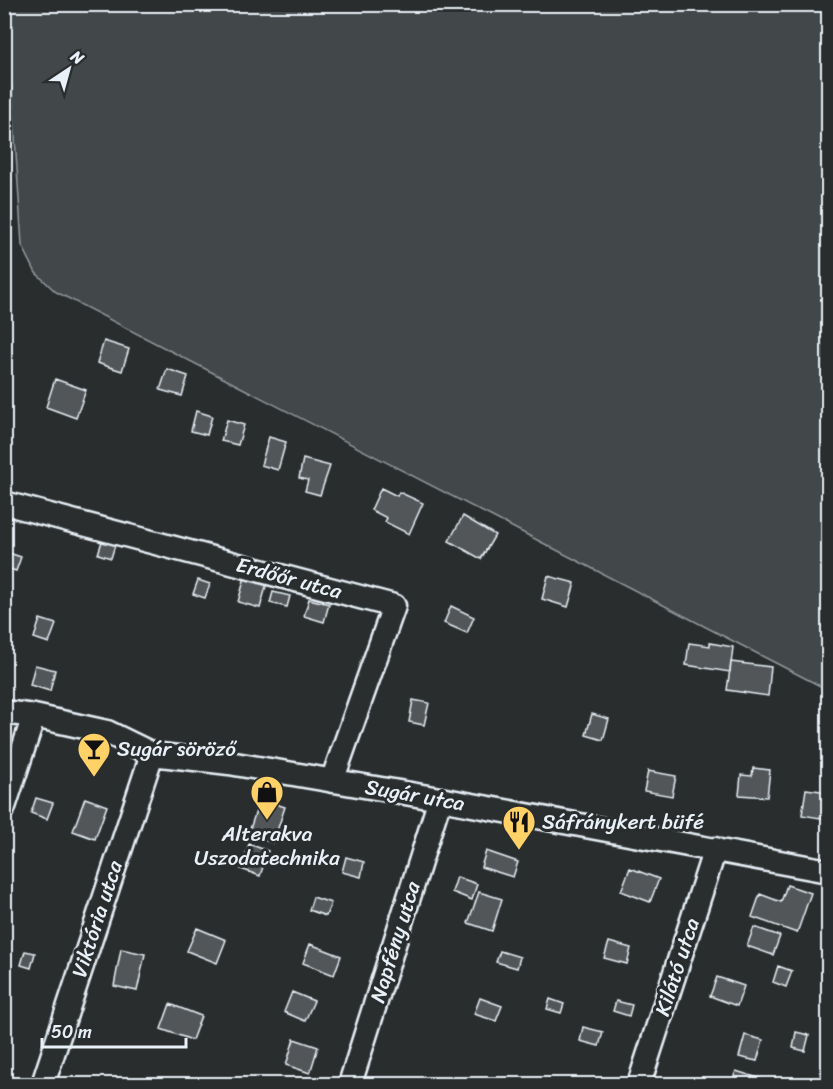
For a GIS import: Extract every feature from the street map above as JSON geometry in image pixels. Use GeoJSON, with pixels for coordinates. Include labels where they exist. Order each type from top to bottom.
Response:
{"type":"FeatureCollection","features":[{"type":"Feature","properties":{"kind":"street","name":"Erdőőr utca"},"geometry":{"type":"LineString","coordinates":[[4,502],[394,606],[332,781]]}},
{"type":"Feature","properties":{"kind":"street","name":"Sugár utca"},"geometry":{"type":"LineString","coordinates":[[4,712],[107,732],[152,754],[229,763],[440,799],[828,871]]}},
{"type":"Feature","properties":{"kind":"street"},"geometry":{"type":"LineString","coordinates":[[4,807],[34,716]]}},
{"type":"Feature","properties":{"kind":"street","name":"Viktória utca"},"geometry":{"type":"LineString","coordinates":[[43,1084],[152,754]]}},
{"type":"Feature","properties":{"kind":"street","name":"Napfény utca"},"geometry":{"type":"LineString","coordinates":[[350,1084],[440,799]]}},
{"type":"Feature","properties":{"kind":"street","name":"Kilátó utca"},"geometry":{"type":"LineString","coordinates":[[639,1084],[715,849]]}},
{"type":"Feature","properties":{"kind":"shaded area"},"geometry":{"type":"Polygon","coordinates":[[[5,4],[828,5],[828,690],[56,292],[36,273],[22,245],[9,46],[5,38],[5,4]]]}},
{"type":"Feature","properties":{"kind":"building"},"geometry":{"type":"Polygon","coordinates":[[[104,341],[129,349],[122,371],[97,363],[104,341]]]}},
{"type":"Feature","properties":{"kind":"building"},"geometry":{"type":"Polygon","coordinates":[[[167,369],[188,376],[182,396],[160,390],[167,369]]]}},
{"type":"Feature","properties":{"kind":"building"},"geometry":{"type":"Polygon","coordinates":[[[55,379],[86,390],[76,418],[46,407],[55,379]]]}},
{"type":"Feature","properties":{"kind":"building"},"geometry":{"type":"Polygon","coordinates":[[[196,411],[212,416],[207,435],[191,431],[196,411]]]}},
{"type":"Feature","properties":{"kind":"building"},"geometry":{"type":"Polygon","coordinates":[[[227,420],[244,425],[238,445],[221,441],[227,420]]]}},
{"type":"Feature","properties":{"kind":"building"},"geometry":{"type":"Polygon","coordinates":[[[269,437],[286,442],[278,470],[261,465],[269,437]]]}},
{"type":"Feature","properties":{"kind":"building"},"geometry":{"type":"Polygon","coordinates":[[[303,459],[330,466],[320,495],[305,491],[308,480],[299,478],[303,459]]]}},
{"type":"Feature","properties":{"kind":"building"},"geometry":{"type":"Polygon","coordinates":[[[381,488],[397,496],[399,492],[423,503],[409,534],[385,522],[387,518],[371,510],[381,488]]]}},
{"type":"Feature","properties":{"kind":"building"},"geometry":{"type":"Polygon","coordinates":[[[463,516],[495,535],[481,559],[449,541],[463,516]]]}},
{"type":"Feature","properties":{"kind":"building"},"geometry":{"type":"Polygon","coordinates":[[[103,538],[116,542],[111,558],[98,554],[103,538]]]}},
{"type":"Feature","properties":{"kind":"building"},"geometry":{"type":"Polygon","coordinates":[[[9,553],[21,557],[16,571],[4,567],[9,553]]]}},
{"type":"Feature","properties":{"kind":"building"},"geometry":{"type":"Polygon","coordinates":[[[548,576],[575,583],[568,607],[542,599],[548,576]]]}},
{"type":"Feature","properties":{"kind":"building"},"geometry":{"type":"Polygon","coordinates":[[[245,577],[267,583],[260,608],[238,602],[245,577]]]}},
{"type":"Feature","properties":{"kind":"building"},"geometry":{"type":"Polygon","coordinates":[[[198,580],[210,584],[205,598],[193,594],[198,580]]]}},
{"type":"Feature","properties":{"kind":"building"},"geometry":{"type":"Polygon","coordinates":[[[273,592],[290,596],[287,607],[270,603],[273,592]]]}},
{"type":"Feature","properties":{"kind":"building"},"geometry":{"type":"Polygon","coordinates":[[[309,599],[329,604],[324,622],[304,616],[309,599]]]}},
{"type":"Feature","properties":{"kind":"building"},"geometry":{"type":"Polygon","coordinates":[[[451,606],[474,617],[467,633],[444,623],[451,606]]]}},
{"type":"Feature","properties":{"kind":"building"},"geometry":{"type":"Polygon","coordinates":[[[40,619],[56,624],[49,643],[34,638],[40,619]]]}},
{"type":"Feature","properties":{"kind":"building"},"geometry":{"type":"Polygon","coordinates":[[[689,643],[710,646],[710,643],[733,647],[730,672],[686,665],[689,643]]]}},
{"type":"Feature","properties":{"kind":"building"},"geometry":{"type":"Polygon","coordinates":[[[731,662],[771,667],[768,696],[727,690],[731,662]]]}},
{"type":"Feature","properties":{"kind":"building"},"geometry":{"type":"Polygon","coordinates":[[[35,665],[55,670],[50,691],[30,685],[35,665]]]}},
{"type":"Feature","properties":{"kind":"building"},"geometry":{"type":"Polygon","coordinates":[[[413,700],[429,703],[424,725],[409,722],[413,700]]]}},
{"type":"Feature","properties":{"kind":"building"},"geometry":{"type":"Polygon","coordinates":[[[592,714],[609,719],[603,740],[586,735],[592,714]]]}},
{"type":"Feature","properties":{"kind":"building"},"geometry":{"type":"Polygon","coordinates":[[[753,768],[770,770],[767,797],[739,795],[741,775],[752,776],[753,768]]]}},
{"type":"Feature","properties":{"kind":"building"},"geometry":{"type":"Polygon","coordinates":[[[648,771],[676,776],[672,796],[644,791],[648,771]]]}},
{"type":"Feature","properties":{"kind":"building"},"geometry":{"type":"Polygon","coordinates":[[[806,789],[828,792],[826,819],[802,815],[806,789]]]}},
{"type":"Feature","properties":{"kind":"building"},"geometry":{"type":"Polygon","coordinates":[[[36,798],[53,803],[47,819],[31,813],[36,798]]]}},
{"type":"Feature","properties":{"kind":"building"},"geometry":{"type":"Polygon","coordinates":[[[85,798],[107,806],[95,839],[73,831],[85,798]]]}},
{"type":"Feature","properties":{"kind":"building","name":"Alterakva Uszodatechnika"},"geometry":{"type":"Polygon","coordinates":[[[260,799],[285,807],[273,843],[248,835],[260,799]]]}},
{"type":"Feature","properties":{"kind":"building"},"geometry":{"type":"Polygon","coordinates":[[[249,844],[268,851],[260,876],[241,869],[249,844]]]}},
{"type":"Feature","properties":{"kind":"building"},"geometry":{"type":"Polygon","coordinates":[[[486,851],[518,862],[513,877],[481,867],[486,851]]]}},
{"type":"Feature","properties":{"kind":"building"},"geometry":{"type":"Polygon","coordinates":[[[346,857],[364,862],[361,877],[342,872],[346,857]]]}},
{"type":"Feature","properties":{"kind":"building"},"geometry":{"type":"Polygon","coordinates":[[[630,868],[659,879],[650,902],[621,891],[630,868]]]}},
{"type":"Feature","properties":{"kind":"building"},"geometry":{"type":"Polygon","coordinates":[[[457,877],[477,884],[472,900],[452,892],[457,877]]]}},
{"type":"Feature","properties":{"kind":"building"},"geometry":{"type":"Polygon","coordinates":[[[787,885],[811,893],[797,933],[752,917],[760,894],[781,902],[787,885]]]}},
{"type":"Feature","properties":{"kind":"building"},"geometry":{"type":"Polygon","coordinates":[[[479,892],[502,899],[492,931],[468,923],[479,892]]]}},
{"type":"Feature","properties":{"kind":"building"},"geometry":{"type":"Polygon","coordinates":[[[313,897],[331,903],[326,916],[309,910],[313,897]]]}},
{"type":"Feature","properties":{"kind":"building"},"geometry":{"type":"Polygon","coordinates":[[[754,927],[780,936],[773,955],[747,946],[754,927]]]}},
{"type":"Feature","properties":{"kind":"building"},"geometry":{"type":"Polygon","coordinates":[[[197,928],[226,940],[217,963],[187,951],[197,928]]]}},
{"type":"Feature","properties":{"kind":"building"},"geometry":{"type":"Polygon","coordinates":[[[609,942],[631,948],[627,964],[604,958],[609,942]]]}},
{"type":"Feature","properties":{"kind":"building"},"geometry":{"type":"Polygon","coordinates":[[[310,944],[341,956],[334,975],[303,963],[310,944]]]}},
{"type":"Feature","properties":{"kind":"building"},"geometry":{"type":"Polygon","coordinates":[[[121,949],[145,954],[137,991],[114,986],[121,949]]]}},
{"type":"Feature","properties":{"kind":"building"},"geometry":{"type":"Polygon","coordinates":[[[25,951],[35,953],[31,968],[21,965],[25,951]]]}},
{"type":"Feature","properties":{"kind":"building"},"geometry":{"type":"Polygon","coordinates":[[[500,951],[520,957],[517,968],[496,962],[500,951]]]}},
{"type":"Feature","properties":{"kind":"building"},"geometry":{"type":"Polygon","coordinates":[[[778,966],[792,971],[786,987],[773,982],[778,966]]]}},
{"type":"Feature","properties":{"kind":"building"},"geometry":{"type":"Polygon","coordinates":[[[717,977],[744,986],[737,1006],[710,996],[717,977]]]}},
{"type":"Feature","properties":{"kind":"building"},"geometry":{"type":"Polygon","coordinates":[[[292,992],[314,1001],[305,1021],[284,1012],[292,992]]]}},
{"type":"Feature","properties":{"kind":"building"},"geometry":{"type":"Polygon","coordinates":[[[480,998],[502,1006],[496,1021],[474,1014],[480,998]]]}},
{"type":"Feature","properties":{"kind":"building"},"geometry":{"type":"Polygon","coordinates":[[[550,999],[564,1004],[561,1013],[547,1009],[550,999]]]}},
{"type":"Feature","properties":{"kind":"building"},"geometry":{"type":"Polygon","coordinates":[[[616,1001],[632,1005],[629,1016],[613,1011],[616,1001]]]}},
{"type":"Feature","properties":{"kind":"building"},"geometry":{"type":"Polygon","coordinates":[[[170,1004],[201,1016],[192,1040],[161,1029],[170,1004]]]}},
{"type":"Feature","properties":{"kind":"building"},"geometry":{"type":"Polygon","coordinates":[[[583,1027],[603,1032],[599,1046],[580,1041],[583,1027]]]}},
{"type":"Feature","properties":{"kind":"building"},"geometry":{"type":"Polygon","coordinates":[[[796,1032],[809,1035],[805,1051],[793,1048],[796,1032]]]}},
{"type":"Feature","properties":{"kind":"building"},"geometry":{"type":"Polygon","coordinates":[[[745,1035],[763,1040],[757,1061],[739,1057],[745,1035]]]}},
{"type":"Feature","properties":{"kind":"building"},"geometry":{"type":"Polygon","coordinates":[[[294,1039],[318,1047],[310,1073],[286,1065],[294,1039]]]}},
{"type":"Feature","properties":{"kind":"building"},"geometry":{"type":"Polygon","coordinates":[[[736,1071],[771,1082],[770,1084],[731,1084],[736,1071]]]}},
{"type":"Feature","properties":{"kind":"place","name":"Sugár söröző"},"geometry":{"type":"Point","coordinates":[94,778]}},
{"type":"Feature","properties":{"kind":"place","name":"Alterakva Uszodatechnika"},"geometry":{"type":"Point","coordinates":[267,821]}},
{"type":"Feature","properties":{"kind":"place","name":"Sáfránykert büfé"},"geometry":{"type":"Point","coordinates":[519,851]}}]}
